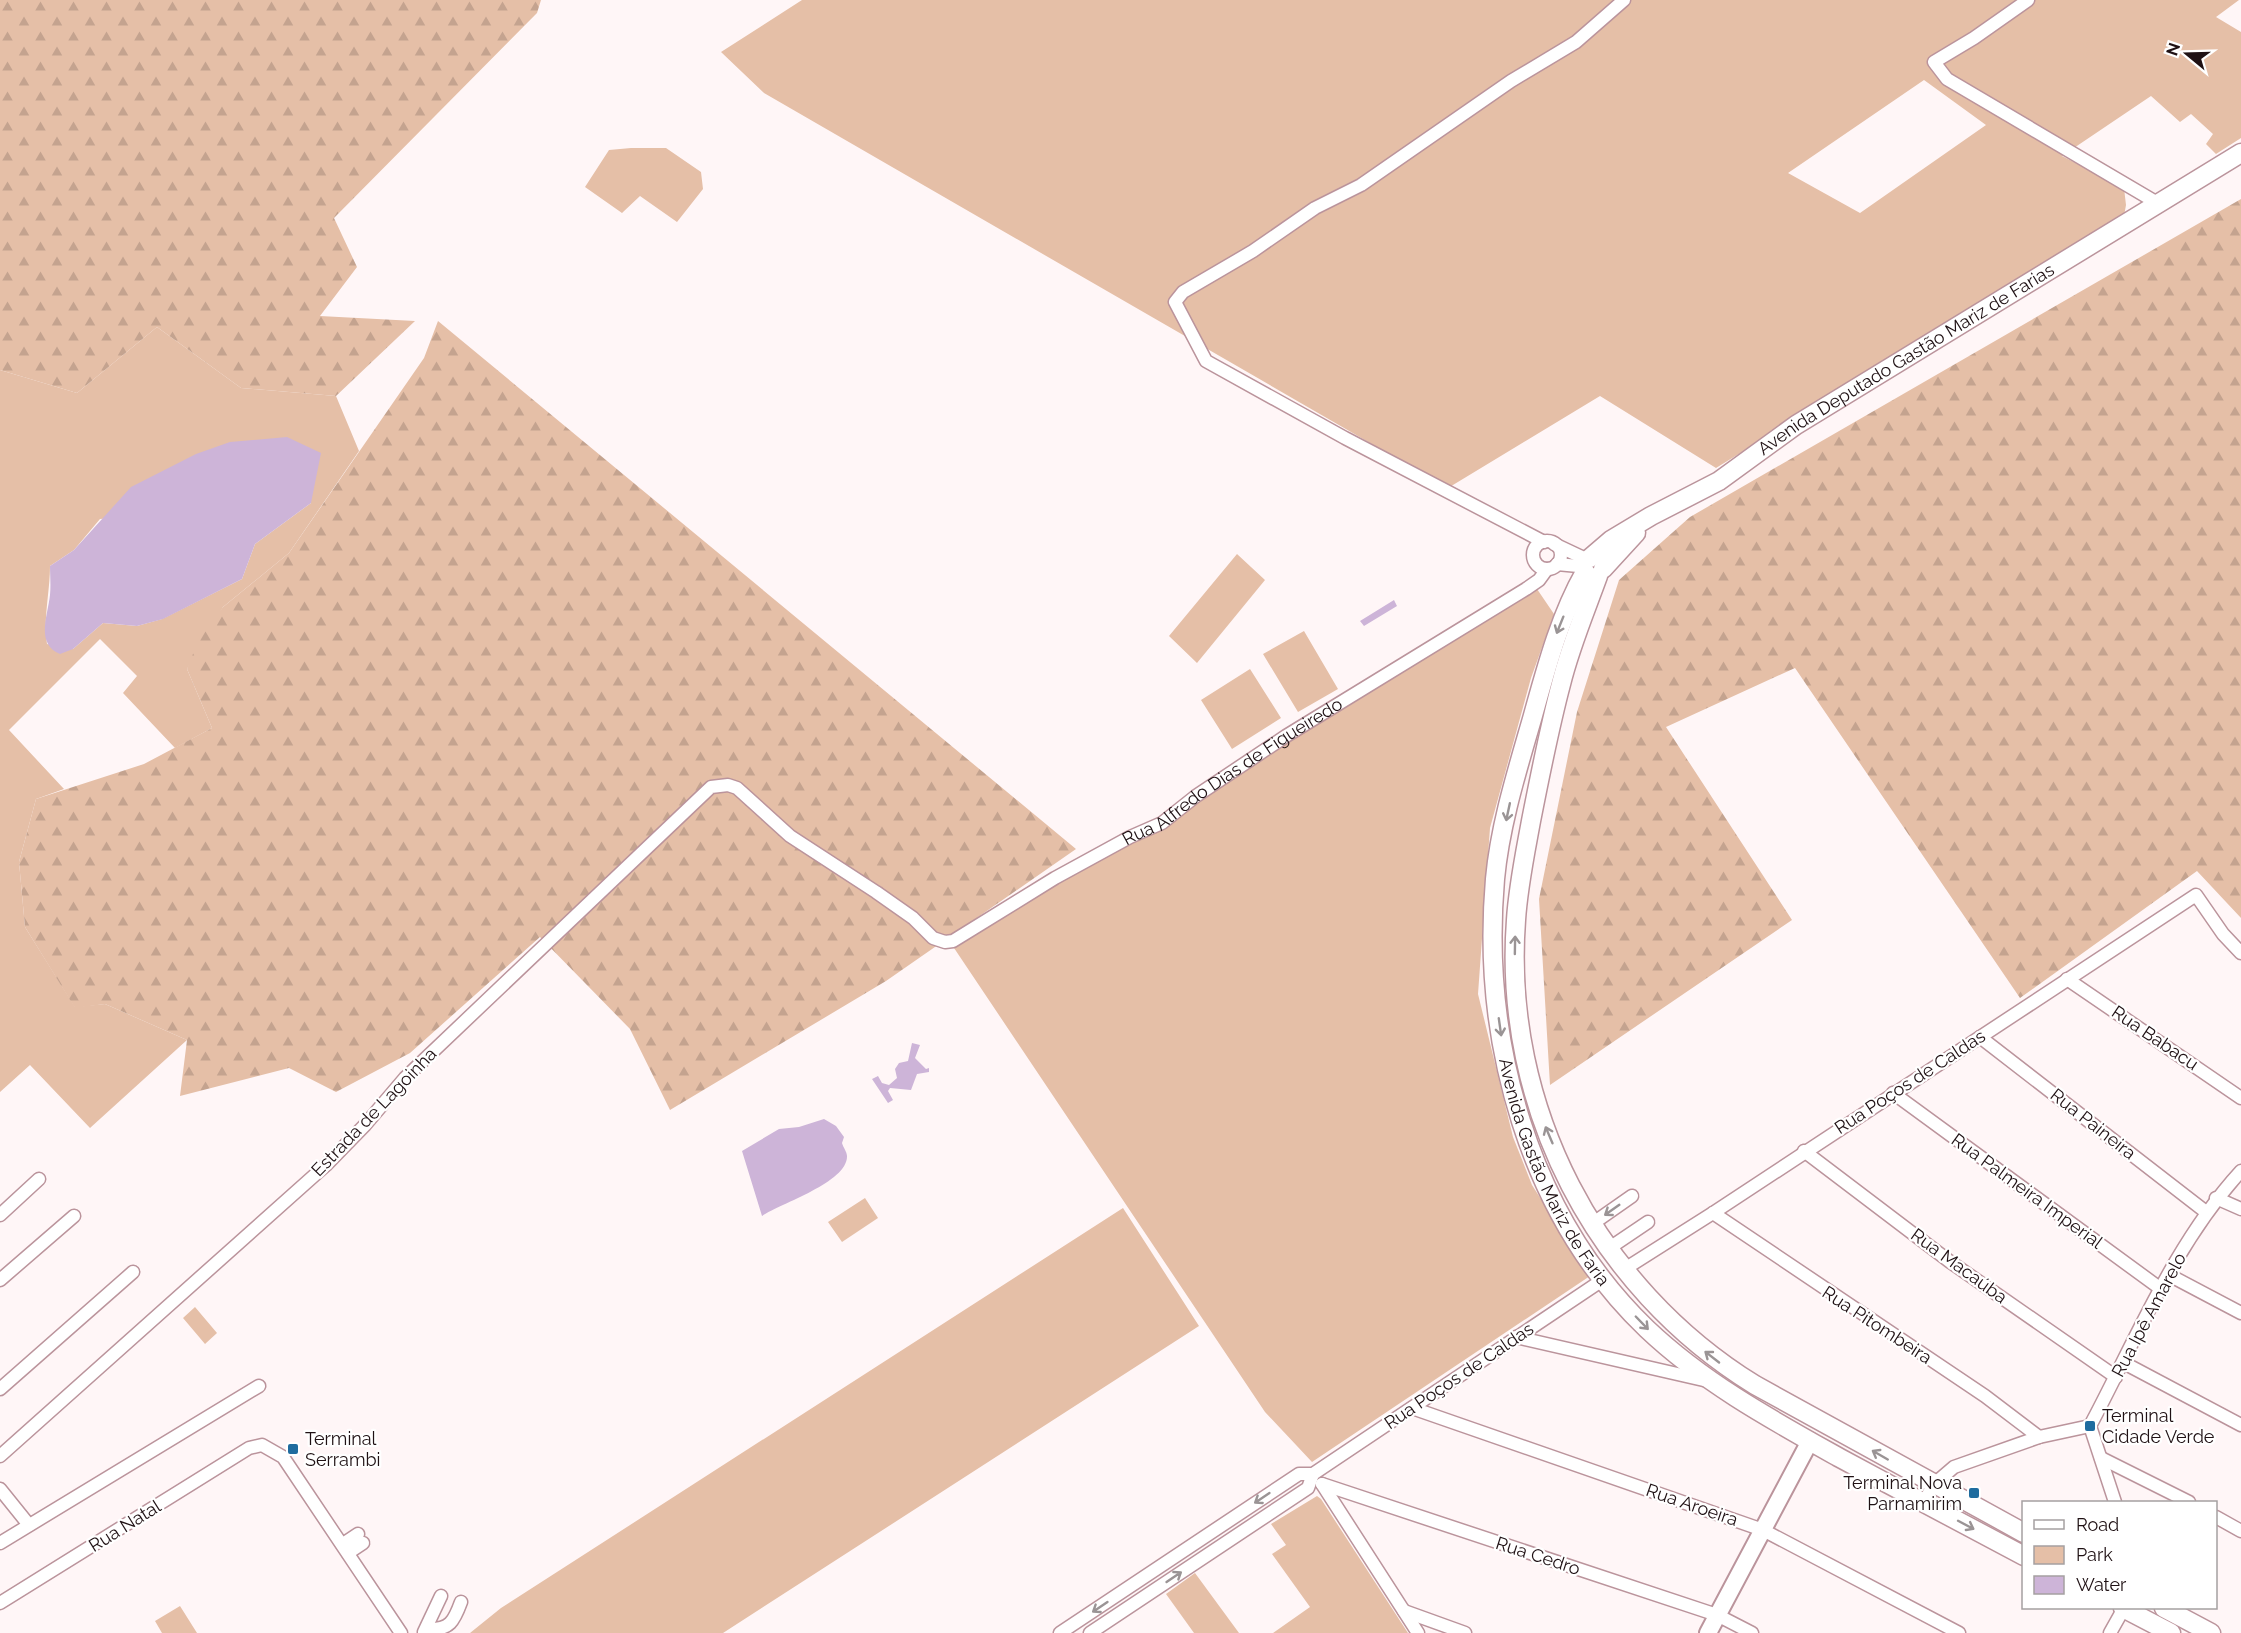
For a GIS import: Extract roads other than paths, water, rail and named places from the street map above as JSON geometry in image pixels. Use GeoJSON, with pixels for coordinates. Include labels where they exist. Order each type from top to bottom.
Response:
{"type":"FeatureCollection","features":[{"type":"Feature","properties":{"kind":"main road"},"geometry":{"type":"LineString","coordinates":[[2159,204],[2241,153]]}},
{"type":"Feature","properties":{"kind":"main road","name":"Avenida Deputado Gastão Mariz de Farias"},"geometry":{"type":"LineString","coordinates":[[1591,567],[1651,516],[1719,482],[1796,425],[2159,204]]}},
{"type":"Feature","properties":{"kind":"main road","name":"Avenida Gastão Mariz de Faria"},"geometry":{"type":"LineString","coordinates":[[1591,567],[1553,645],[1517,772],[1496,878],[1495,992],[1505,1065],[1515,1103],[1542,1174],[1577,1242],[1604,1278],[1649,1330],[1709,1382],[1810,1441],[2022,1555]]}},
{"type":"Feature","properties":{"kind":"main road","name":"Avenida Gastão Mariz de Faria"},"geometry":{"type":"LineString","coordinates":[[1591,567],[1561,683],[1536,797],[1515,921],[1518,1017],[1527,1072],[1537,1106],[1566,1174],[1592,1224],[1623,1270],[1666,1318],[1723,1365],[1934,1485],[2022,1532]]}},
{"type":"Feature","properties":{"kind":"main road"},"geometry":{"type":"LineString","coordinates":[[1542,1174],[1566,1174]]}},
{"type":"Feature","properties":{"kind":"main road"},"geometry":{"type":"LineString","coordinates":[[1550,1192],[1566,1174]]}},
{"type":"Feature","properties":{"kind":"main road"},"geometry":{"type":"LineString","coordinates":[[1708,1633],[1810,1441]]}},
{"type":"Feature","properties":{"kind":"main road"},"geometry":{"type":"LineString","coordinates":[[2126,1609],[2170,1633]]}},
{"type":"Feature","properties":{"kind":"main road"},"geometry":{"type":"LineString","coordinates":[[2166,1609],[2211,1633]]}},
{"type":"Feature","properties":{"kind":"street"},"geometry":{"type":"LineString","coordinates":[[1591,567],[1345,438],[1206,361],[1175,302],[1183,292],[1252,251],[1316,208],[1361,185],[1511,81],[1576,42],[1624,0]]}},
{"type":"Feature","properties":{"kind":"street"},"geometry":{"type":"LineString","coordinates":[[2028,0],[1974,38],[1934,62],[1947,79],[2159,204]]}},
{"type":"Feature","properties":{"kind":"street"},"geometry":{"type":"LineString","coordinates":[[1549,543],[1535,548],[1533,554],[1537,565],[1591,567]]}},
{"type":"Feature","properties":{"kind":"street"},"geometry":{"type":"LineString","coordinates":[[1549,543],[1561,553],[1552,567]]}},
{"type":"Feature","properties":{"kind":"street","name":"Rua Alfredo Dias de Figueiredo"},"geometry":{"type":"LineString","coordinates":[[747,797],[790,836],[913,918],[933,938],[945,942],[953,941],[1055,878],[1130,837],[1161,823],[1205,789],[1286,736],[1526,589],[1552,567]]}},
{"type":"Feature","properties":{"kind":"street","name":"Estrada de Lagoinha"},"geometry":{"type":"LineString","coordinates":[[0,1455],[326,1164],[365,1125],[405,1078],[706,791],[717,785],[728,785],[747,797]]}},
{"type":"Feature","properties":{"kind":"street","name":"Rua Poços de Caldas"},"geometry":{"type":"LineString","coordinates":[[1623,1270],[2196,895],[2223,934],[2241,953]]}},
{"type":"Feature","properties":{"kind":"street","name":"Rua Babacu"},"geometry":{"type":"LineString","coordinates":[[2067,979],[2241,1098]]}},
{"type":"Feature","properties":{"kind":"street","name":"Rua Paineira"},"geometry":{"type":"LineString","coordinates":[[1980,1037],[2206,1212]]}},
{"type":"Feature","properties":{"kind":"street","name":"Rua Palmeira Imperial"},"geometry":{"type":"LineString","coordinates":[[1893,1093],[2161,1289]]}},
{"type":"Feature","properties":{"kind":"street","name":"Rua Macaúba"},"geometry":{"type":"LineString","coordinates":[[1804,1151],[1949,1261],[2116,1377]]}},
{"type":"Feature","properties":{"kind":"street","name":"Rua Ipê Amarelo"},"geometry":{"type":"LineString","coordinates":[[2090,1426],[2161,1289],[2206,1212],[2241,1171]]}},
{"type":"Feature","properties":{"kind":"street"},"geometry":{"type":"LineString","coordinates":[[0,1215],[39,1179]]}},
{"type":"Feature","properties":{"kind":"street"},"geometry":{"type":"LineString","coordinates":[[1592,1224],[1632,1196]]}},
{"type":"Feature","properties":{"kind":"street"},"geometry":{"type":"LineString","coordinates":[[2216,1198],[2241,1209]]}},
{"type":"Feature","properties":{"kind":"street","name":"Rua Pitombeira"},"geometry":{"type":"LineString","coordinates":[[1713,1213],[1985,1396],[2039,1437]]}},
{"type":"Feature","properties":{"kind":"street"},"geometry":{"type":"LineString","coordinates":[[0,1280],[74,1216]]}},
{"type":"Feature","properties":{"kind":"street"},"geometry":{"type":"LineString","coordinates":[[1608,1248],[1648,1222]]}},
{"type":"Feature","properties":{"kind":"street"},"geometry":{"type":"LineString","coordinates":[[0,1389],[133,1272]]}},
{"type":"Feature","properties":{"kind":"street"},"geometry":{"type":"LineString","coordinates":[[2169,1275],[2241,1313]]}},
{"type":"Feature","properties":{"kind":"street","name":"Rua Poços de Caldas"},"geometry":{"type":"LineString","coordinates":[[1060,1633],[1299,1474],[1313,1474],[1604,1278]]}},
{"type":"Feature","properties":{"kind":"street"},"geometry":{"type":"LineString","coordinates":[[1516,1337],[1709,1382]]}},
{"type":"Feature","properties":{"kind":"street"},"geometry":{"type":"LineString","coordinates":[[2124,1363],[2241,1425]]}},
{"type":"Feature","properties":{"kind":"street"},"geometry":{"type":"LineString","coordinates":[[0,1544],[259,1386]]}},
{"type":"Feature","properties":{"kind":"street","name":"Rua Aroeira"},"geometry":{"type":"LineString","coordinates":[[1412,1408],[1763,1530],[1959,1633]]}},
{"type":"Feature","properties":{"kind":"street"},"geometry":{"type":"LineString","coordinates":[[1924,1503],[1934,1485],[1953,1467],[2039,1437],[2090,1426],[2114,1501]]}},
{"type":"Feature","properties":{"kind":"street","name":"Rua Natal"},"geometry":{"type":"LineString","coordinates":[[0,1603],[249,1448],[262,1445],[283,1457],[346,1548]]}},
{"type":"Feature","properties":{"kind":"street"},"geometry":{"type":"LineString","coordinates":[[2101,1458],[2170,1498]]}},
{"type":"Feature","properties":{"kind":"street"},"geometry":{"type":"LineString","coordinates":[[1313,1474],[1322,1484],[1418,1633]]}},
{"type":"Feature","properties":{"kind":"street","name":"Rua Poços de Caldas"},"geometry":{"type":"LineString","coordinates":[[1090,1633],[1308,1488],[1313,1474]]}},
{"type":"Feature","properties":{"kind":"street","name":"Rua Cedro"},"geometry":{"type":"LineString","coordinates":[[1322,1484],[1717,1615],[1752,1633]]}},
{"type":"Feature","properties":{"kind":"street"},"geometry":{"type":"LineString","coordinates":[[0,1489],[29,1525]]}},
{"type":"Feature","properties":{"kind":"street"},"geometry":{"type":"LineString","coordinates":[[2217,1518],[2241,1531]]}},
{"type":"Feature","properties":{"kind":"street"},"geometry":{"type":"LineString","coordinates":[[361,1538],[346,1548],[401,1633]]}},
{"type":"Feature","properties":{"kind":"street"},"geometry":{"type":"LineString","coordinates":[[426,1631],[441,1596]]}},
{"type":"Feature","properties":{"kind":"street"},"geometry":{"type":"LineString","coordinates":[[426,1631],[450,1626],[461,1602]]}},
{"type":"Feature","properties":{"kind":"street"},"geometry":{"type":"LineString","coordinates":[[2110,1633],[2123,1609]]}},
{"type":"Feature","properties":{"kind":"street"},"geometry":{"type":"LineString","coordinates":[[1404,1611],[1465,1633]]}},
{"type":"Feature","properties":{"kind":"water"},"geometry":{"type":"Polygon","coordinates":[[[287,437],[321,453],[311,503],[255,544],[242,579],[163,619],[137,626],[103,623],[73,649],[60,654],[52,649],[45,636],[50,595],[50,566],[74,550],[131,487],[196,454],[230,442],[287,437]]]}},
{"type":"Feature","properties":{"kind":"water"},"geometry":{"type":"Polygon","coordinates":[[[1394,600],[1397,606],[1364,626],[1360,621],[1394,600]]]}},
{"type":"Feature","properties":{"kind":"water"},"geometry":{"type":"Polygon","coordinates":[[[912,1043],[920,1045],[915,1058],[926,1069],[929,1068],[929,1072],[917,1074],[911,1090],[890,1088],[888,1091],[893,1100],[888,1103],[872,1079],[878,1076],[882,1083],[889,1085],[897,1078],[895,1069],[899,1063],[908,1061],[912,1043]]]}},
{"type":"Feature","properties":{"kind":"water"},"geometry":{"type":"Polygon","coordinates":[[[824,1119],[836,1126],[844,1137],[842,1143],[847,1156],[844,1166],[826,1183],[762,1216],[742,1151],[779,1129],[799,1127],[824,1119]]]}},
{"type":"Feature","properties":{"kind":"place","name":"Terminal Cidade Verde"},"geometry":{"type":"Point","coordinates":[2090,1426]}},
{"type":"Feature","properties":{"kind":"place","name":"Terminal Serrambi"},"geometry":{"type":"Point","coordinates":[293,1449]}},
{"type":"Feature","properties":{"kind":"place","name":"Terminal Nova Parnamirim"},"geometry":{"type":"Point","coordinates":[1974,1493]}}]}
